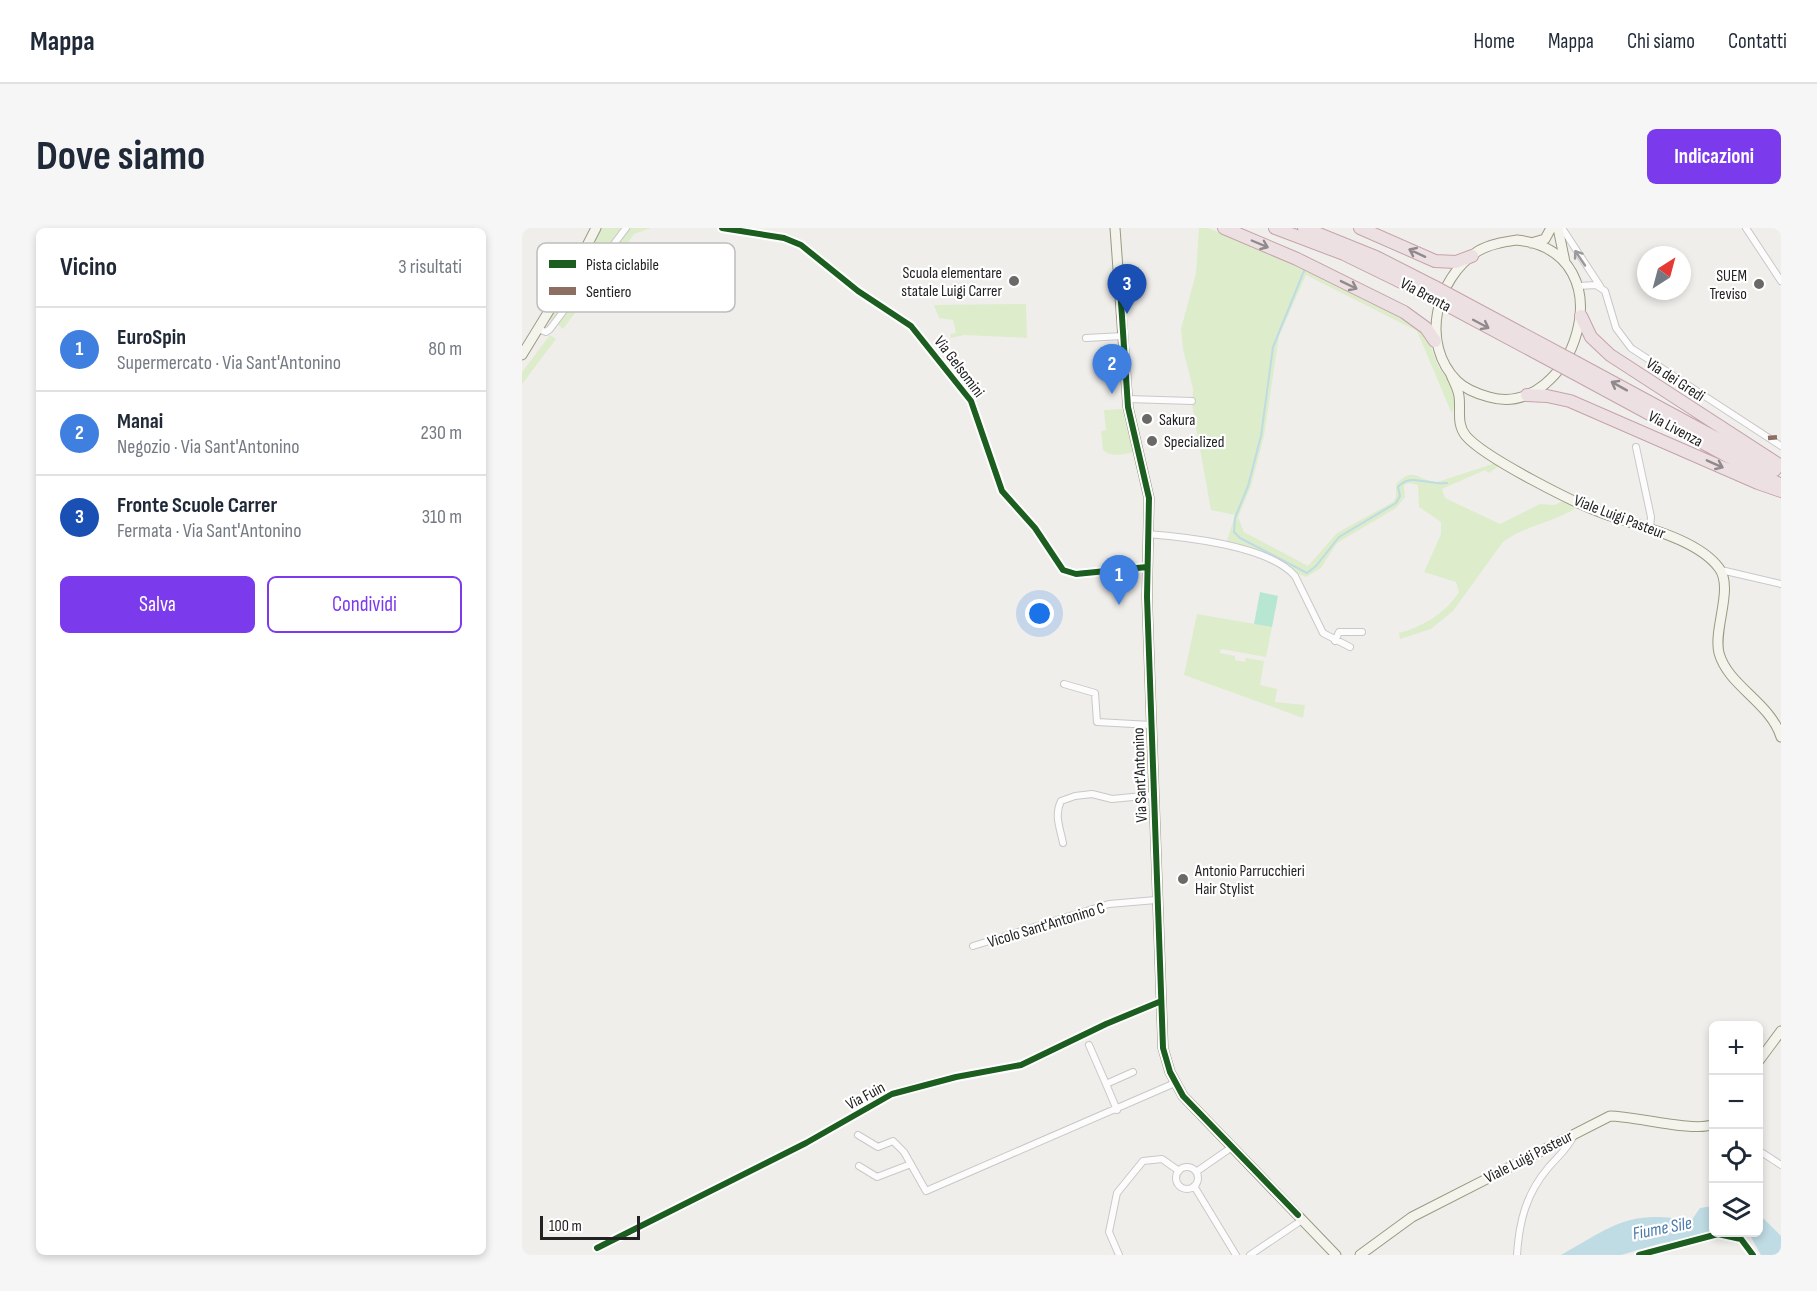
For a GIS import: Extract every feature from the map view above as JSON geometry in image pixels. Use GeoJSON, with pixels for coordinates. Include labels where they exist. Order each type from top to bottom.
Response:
{"type":"FeatureCollection","features":[{"type":"Feature","properties":{"kind":"highway"},"geometry":{"type":"LineString","coordinates":[[1224,228],[1297,259],[1404,312],[1426,328],[1435,341]]}},
{"type":"Feature","properties":{"kind":"highway","name":"Via Brenta"},"geometry":{"type":"LineString","coordinates":[[1275,228],[1432,291]]}},
{"type":"Feature","properties":{"kind":"highway","name":"Via Brenta"},"geometry":{"type":"LineString","coordinates":[[1304,228],[1364,252],[1574,367]]}},
{"type":"Feature","properties":{"kind":"highway"},"geometry":{"type":"LineString","coordinates":[[1360,228],[1435,261],[1456,262],[1472,256]]}},
{"type":"Feature","properties":{"kind":"highway"},"geometry":{"type":"LineString","coordinates":[[1581,316],[1591,337],[1610,355],[1781,466]]}},
{"type":"Feature","properties":{"kind":"highway","name":"Via Livenza"},"geometry":{"type":"LineString","coordinates":[[1574,367],[1781,473]]}},
{"type":"Feature","properties":{"kind":"highway","name":"Via Livenza"},"geometry":{"type":"LineString","coordinates":[[1574,367],[1781,484]]}},
{"type":"Feature","properties":{"kind":"highway"},"geometry":{"type":"LineString","coordinates":[[1527,395],[1570,401],[1781,491]]}},
{"type":"Feature","properties":{"kind":"street"},"geometry":{"type":"LineString","coordinates":[[589,243],[596,228]]}},
{"type":"Feature","properties":{"kind":"street"},"geometry":{"type":"LineString","coordinates":[[615,243],[626,228]]}},
{"type":"Feature","properties":{"kind":"street","name":"Via Gelsomini"},"geometry":{"type":"LineString","coordinates":[[722,228],[784,238],[801,245],[858,291],[911,326],[971,401],[1002,491],[1035,528],[1063,570],[1076,574],[1147,567]]}},
{"type":"Feature","properties":{"kind":"street","name":"Via Sant'Antonino"},"geometry":{"type":"LineString","coordinates":[[1115,228],[1128,399],[1146,482],[1159,1002],[1163,1048],[1175,1083],[1191,1105],[1336,1255]]}},
{"type":"Feature","properties":{"kind":"street"},"geometry":{"type":"LineString","coordinates":[[1531,243],[1545,239],[1551,228]]}},
{"type":"Feature","properties":{"kind":"street"},"geometry":{"type":"LineString","coordinates":[[1560,228],[1565,262],[1578,286],[1581,316],[1571,347],[1554,375],[1527,395],[1512,400],[1483,396],[1467,389],[1451,375],[1439,354],[1435,341],[1435,321],[1455,276],[1472,256],[1485,248],[1503,242],[1531,243],[1545,248],[1565,262]]}},
{"type":"Feature","properties":{"kind":"street","name":"Via dei Gredi"},"geometry":{"type":"LineString","coordinates":[[1560,228],[1607,294],[1616,328],[1630,348],[1781,447]]}},
{"type":"Feature","properties":{"kind":"street"},"geometry":{"type":"LineString","coordinates":[[1746,228],[1781,281]]}},
{"type":"Feature","properties":{"kind":"street"},"geometry":{"type":"LineString","coordinates":[[1578,286],[1600,287]]}},
{"type":"Feature","properties":{"kind":"street"},"geometry":{"type":"LineString","coordinates":[[522,355],[549,312]]}},
{"type":"Feature","properties":{"kind":"street"},"geometry":{"type":"LineString","coordinates":[[541,325],[553,326],[563,312]]}},
{"type":"Feature","properties":{"kind":"street"},"geometry":{"type":"LineString","coordinates":[[1086,338],[1123,336]]}},
{"type":"Feature","properties":{"kind":"street","name":"Viale Luigi Pasteur"},"geometry":{"type":"LineString","coordinates":[[1451,375],[1459,396],[1460,423],[1466,436],[1508,465],[1594,510],[1650,527],[1705,556],[1721,570]]}},
{"type":"Feature","properties":{"kind":"street"},"geometry":{"type":"LineString","coordinates":[[1459,414],[1460,408],[1469,398],[1483,396]]}},
{"type":"Feature","properties":{"kind":"street"},"geometry":{"type":"LineString","coordinates":[[1128,399],[1192,401]]}},
{"type":"Feature","properties":{"kind":"street"},"geometry":{"type":"LineString","coordinates":[[1636,447],[1651,517],[1650,527]]}},
{"type":"Feature","properties":{"kind":"street"},"geometry":{"type":"LineString","coordinates":[[1147,534],[1242,548],[1288,570],[1295,576],[1323,633],[1350,647]]}},
{"type":"Feature","properties":{"kind":"street"},"geometry":{"type":"LineString","coordinates":[[1781,584],[1721,570],[1724,582],[1718,634],[1720,657],[1731,673],[1768,712],[1781,737]]}},
{"type":"Feature","properties":{"kind":"street"},"geometry":{"type":"LineString","coordinates":[[1335,641],[1339,632],[1362,633]]}},
{"type":"Feature","properties":{"kind":"street","name":"Via Sant'Antonino"},"geometry":{"type":"LineString","coordinates":[[1064,684],[1095,693],[1097,722],[1151,725]]}},
{"type":"Feature","properties":{"kind":"street","name":"Via Sant'Antonino"},"geometry":{"type":"LineString","coordinates":[[1063,843],[1057,809],[1061,801],[1092,794],[1112,799],[1153,795]]}},
{"type":"Feature","properties":{"kind":"street","name":"Vicolo Sant'Antonino C"},"geometry":{"type":"LineString","coordinates":[[973,946],[1109,904],[1156,900]]}},
{"type":"Feature","properties":{"kind":"street","name":"Via Fuin"},"geometry":{"type":"LineString","coordinates":[[597,1248],[806,1143],[892,1094],[956,1077],[1021,1065],[1159,1002]]}},
{"type":"Feature","properties":{"kind":"street"},"geometry":{"type":"LineString","coordinates":[[1763,1055],[1781,1031]]}},
{"type":"Feature","properties":{"kind":"street"},"geometry":{"type":"LineString","coordinates":[[1089,1045],[1117,1110]]}},
{"type":"Feature","properties":{"kind":"street"},"geometry":{"type":"LineString","coordinates":[[1106,1084],[1133,1072]]}},
{"type":"Feature","properties":{"kind":"street"},"geometry":{"type":"LineString","coordinates":[[858,1136],[878,1147],[893,1141],[911,1164],[927,1191],[934,1190],[1175,1083]]}},
{"type":"Feature","properties":{"kind":"street","name":"Viale Luigi Pasteur"},"geometry":{"type":"LineString","coordinates":[[1360,1255],[1412,1217],[1610,1116],[1630,1116],[1698,1128],[1709,1125]]}},
{"type":"Feature","properties":{"kind":"street"},"geometry":{"type":"LineString","coordinates":[[1517,1255],[1520,1219],[1525,1206],[1539,1179],[1568,1146],[1575,1132]]}},
{"type":"Feature","properties":{"kind":"street"},"geometry":{"type":"LineString","coordinates":[[1196,1172],[1232,1147]]}},
{"type":"Feature","properties":{"kind":"street"},"geometry":{"type":"LineString","coordinates":[[1763,1153],[1781,1165]]}},
{"type":"Feature","properties":{"kind":"street"},"geometry":{"type":"LineString","coordinates":[[1119,1255],[1109,1232],[1117,1193],[1143,1161],[1162,1159],[1179,1171]]}},
{"type":"Feature","properties":{"kind":"street"},"geometry":{"type":"LineString","coordinates":[[859,1166],[877,1177],[911,1164]]}},
{"type":"Feature","properties":{"kind":"street"},"geometry":{"type":"LineString","coordinates":[[1188,1167],[1196,1172],[1198,1181],[1188,1189],[1181,1187],[1177,1181],[1179,1171],[1188,1167]]}},
{"type":"Feature","properties":{"kind":"street"},"geometry":{"type":"LineString","coordinates":[[1194,1186],[1236,1255]]}},
{"type":"Feature","properties":{"kind":"street"},"geometry":{"type":"LineString","coordinates":[[1250,1255],[1302,1220]]}},
{"type":"Feature","properties":{"kind":"street"},"geometry":{"type":"LineString","coordinates":[[1639,1255],[1718,1234],[1741,1239],[1753,1255]]}},
{"type":"Feature","properties":{"kind":"green space"},"geometry":{"type":"Polygon","coordinates":[[[600,228],[622,228],[611,243],[593,243],[600,228]]]}},
{"type":"Feature","properties":{"kind":"green space"},"geometry":{"type":"Polygon","coordinates":[[[630,228],[651,228],[634,234],[627,243],[619,243],[630,228]]]}},
{"type":"Feature","properties":{"kind":"green space"},"geometry":{"type":"Polygon","coordinates":[[[1199,228],[1208,228],[1305,267],[1412,320],[1428,339],[1438,366],[1454,390],[1455,403],[1452,414],[1417,331],[1306,275],[1279,336],[1264,436],[1251,486],[1238,517],[1244,532],[1308,566],[1337,533],[1393,502],[1396,497],[1396,484],[1402,478],[1416,475],[1437,482],[1496,463],[1500,465],[1489,473],[1485,470],[1442,489],[1445,498],[1500,524],[1540,504],[1554,505],[1566,500],[1578,507],[1521,531],[1503,542],[1453,611],[1431,629],[1400,639],[1399,633],[1433,618],[1454,600],[1459,592],[1456,582],[1424,572],[1441,534],[1441,522],[1419,507],[1418,485],[1409,483],[1404,485],[1405,497],[1396,508],[1337,543],[1321,568],[1306,577],[1226,544],[1235,515],[1211,510],[1192,405],[1193,389],[1183,349],[1181,329],[1196,273],[1199,228]]]}},
{"type":"Feature","properties":{"kind":"green space"},"geometry":{"type":"Polygon","coordinates":[[[1026,304],[1027,338],[964,335],[951,338],[950,334],[956,333],[953,320],[939,318],[934,305],[1026,304]]]}},
{"type":"Feature","properties":{"kind":"green space"},"geometry":{"type":"Polygon","coordinates":[[[553,312],[558,312],[551,321],[549,318],[553,312]]]}},
{"type":"Feature","properties":{"kind":"green space"},"geometry":{"type":"Polygon","coordinates":[[[568,312],[576,312],[563,329],[558,325],[568,312]]]}},
{"type":"Feature","properties":{"kind":"green space"},"geometry":{"type":"Polygon","coordinates":[[[550,335],[556,339],[522,384],[522,372],[550,335]]]}},
{"type":"Feature","properties":{"kind":"green space"},"geometry":{"type":"Polygon","coordinates":[[[1122,409],[1133,452],[1121,455],[1109,454],[1103,450],[1101,431],[1106,430],[1104,410],[1122,409]]]}},
{"type":"Feature","properties":{"kind":"green space"},"geometry":{"type":"Polygon","coordinates":[[[1260,592],[1278,596],[1272,627],[1254,624],[1260,592]]]}},
{"type":"Feature","properties":{"kind":"green space"},"geometry":{"type":"Polygon","coordinates":[[[1197,614],[1272,627],[1266,657],[1221,649],[1220,653],[1235,656],[1235,660],[1245,662],[1246,658],[1264,661],[1260,685],[1277,689],[1275,702],[1305,705],[1303,718],[1184,675],[1197,614]]]}},
{"type":"Feature","properties":{"kind":"water","name":"Fiume Sile"},"geometry":{"type":"Polygon","coordinates":[[[1709,1207],[1709,1233],[1691,1240],[1662,1243],[1621,1255],[1561,1255],[1622,1223],[1652,1217],[1691,1221],[1700,1208],[1709,1207]]]}},
{"type":"Feature","properties":{"kind":"water"},"geometry":{"type":"Polygon","coordinates":[[[1763,1218],[1781,1236],[1781,1255],[1761,1255],[1751,1237],[1763,1237],[1763,1218]]]}},
{"type":"Feature","properties":{"kind":"waterway"},"geometry":{"type":"LineString","coordinates":[[1304,271],[1273,347],[1261,436],[1248,486],[1235,518],[1234,532],[1240,538],[1307,573],[1316,566],[1339,537],[1396,503],[1400,496],[1398,487],[1403,483],[1408,480],[1447,483]]}},
{"type":"Feature","properties":{"kind":"marked path"},"geometry":{"type":"LineString","coordinates":[[1768,438],[1781,437]]}},
{"type":"Feature","properties":{"kind":"cycle path"},"geometry":{"type":"LineString","coordinates":[[722,228],[784,238],[801,245],[858,291],[911,326],[971,401],[1002,491],[1035,528],[1063,570],[1076,574],[1147,567]]}},
{"type":"Feature","properties":{"kind":"cycle path"},"geometry":{"type":"LineString","coordinates":[[1120,287],[1128,407],[1149,498],[1147,597],[1163,1048],[1170,1072],[1183,1096],[1298,1215]]}},
{"type":"Feature","properties":{"kind":"cycle path"},"geometry":{"type":"LineString","coordinates":[[597,1248],[806,1143],[892,1094],[956,1077],[1021,1065],[1106,1024],[1159,1002]]}},
{"type":"Feature","properties":{"kind":"cycle path"},"geometry":{"type":"LineString","coordinates":[[1639,1255],[1718,1234],[1741,1239],[1753,1255]]}},
{"type":"Feature","properties":{"kind":"place","name":"Scuola elementare statale Luigi Carrer"},"geometry":{"type":"Point","coordinates":[1014,281]}},
{"type":"Feature","properties":{"kind":"place","name":"SUEM Treviso"},"geometry":{"type":"Point","coordinates":[1759,284]}},
{"type":"Feature","properties":{"kind":"place","name":"Fronte Scuole Carrer"},"geometry":{"type":"Point","coordinates":[1127,314]}},
{"type":"Feature","properties":{"kind":"place","name":"Manai"},"geometry":{"type":"Point","coordinates":[1112,394]}},
{"type":"Feature","properties":{"kind":"place","name":"Sakura"},"geometry":{"type":"Point","coordinates":[1147,419]}},
{"type":"Feature","properties":{"kind":"place","name":"Specialized"},"geometry":{"type":"Point","coordinates":[1152,441]}},
{"type":"Feature","properties":{"kind":"place","name":"EuroSpin"},"geometry":{"type":"Point","coordinates":[1119,605]}},
{"type":"Feature","properties":{"kind":"place","name":"Antonio Parrucchieri Hair Stylist"},"geometry":{"type":"Point","coordinates":[1183,879]}}]}
